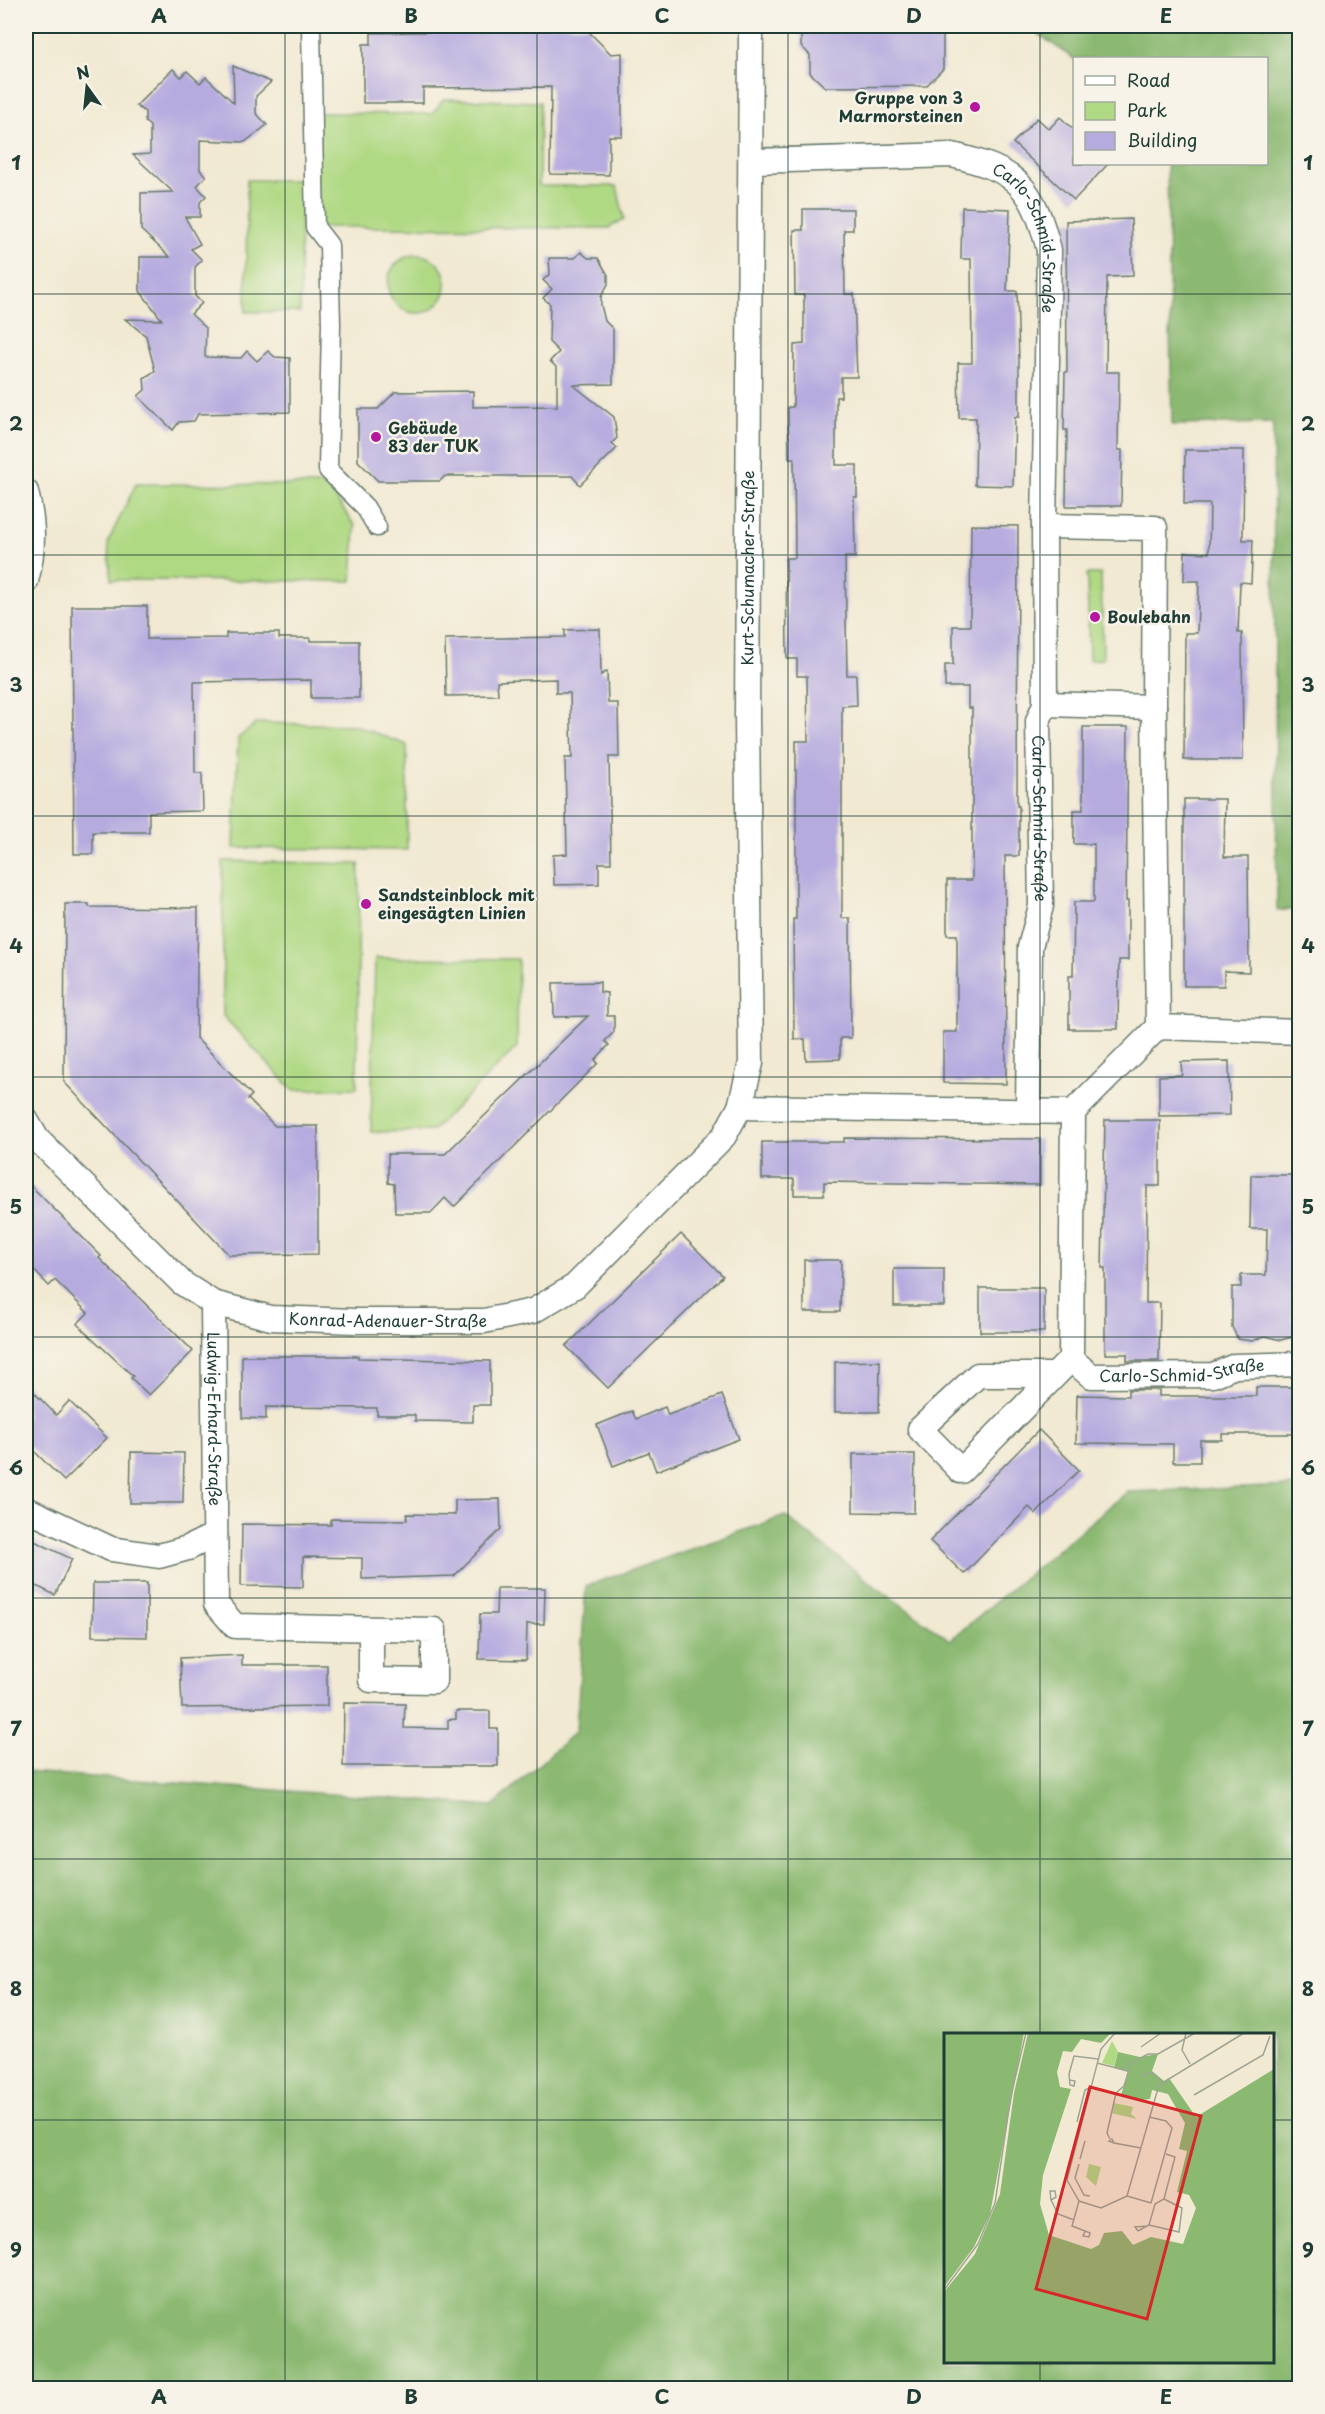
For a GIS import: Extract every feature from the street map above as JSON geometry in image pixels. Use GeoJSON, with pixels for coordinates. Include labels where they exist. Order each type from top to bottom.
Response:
{"type":"FeatureCollection","features":[{"type":"Feature","properties":{"kind":"street"},"geometry":{"type":"LineString","coordinates":[[310,26],[315,227],[329,245],[331,324],[328,470],[365,507],[377,527]]}},
{"type":"Feature","properties":{"kind":"street","name":"Kurt-Schumacher-Straße"},"geometry":{"type":"LineString","coordinates":[[740,1107],[751,1063],[747,716],[751,26]]}},
{"type":"Feature","properties":{"kind":"street","name":"Carlo-Schmid-Straße"},"geometry":{"type":"LineString","coordinates":[[751,161],[952,155],[982,162],[1006,173],[1027,193],[1041,217],[1049,250],[1044,526],[1045,704],[1038,721],[1041,906],[1030,947],[1028,1111]]}},
{"type":"Feature","properties":{"kind":"street"},"geometry":{"type":"LineString","coordinates":[[26,492],[32,516],[33,534],[31,563],[26,581]]}},
{"type":"Feature","properties":{"kind":"street"},"geometry":{"type":"LineString","coordinates":[[1044,526],[1155,528],[1154,706],[1158,1027],[1073,1112],[1063,1367],[961,1471],[920,1429],[978,1375],[1063,1367]]}},
{"type":"Feature","properties":{"kind":"street"},"geometry":{"type":"LineString","coordinates":[[1045,704],[1154,706]]}},
{"type":"Feature","properties":{"kind":"street"},"geometry":{"type":"LineString","coordinates":[[1158,1027],[1299,1032]]}},
{"type":"Feature","properties":{"kind":"street"},"geometry":{"type":"LineString","coordinates":[[740,1107],[1073,1112]]}},
{"type":"Feature","properties":{"kind":"street","name":"Konrad-Adenauer-Straße"},"geometry":{"type":"LineString","coordinates":[[26,1120],[37,1140],[182,1282],[213,1303],[270,1318],[484,1321],[533,1311],[575,1286],[724,1136],[740,1107]]}},
{"type":"Feature","properties":{"kind":"street","name":"Ludwig-Erhard-Straße"},"geometry":{"type":"LineString","coordinates":[[213,1303],[216,1604],[235,1626],[370,1629]]}},
{"type":"Feature","properties":{"kind":"street","name":"Carlo-Schmid-Straße"},"geometry":{"type":"LineString","coordinates":[[1063,1367],[1091,1376],[1213,1375],[1235,1366],[1299,1364]]}},
{"type":"Feature","properties":{"kind":"street"},"geometry":{"type":"LineString","coordinates":[[26,1509],[111,1549],[159,1556],[188,1548],[215,1535]]}},
{"type":"Feature","properties":{"kind":"green space"},"geometry":{"type":"Polygon","coordinates":[[[1027,26],[1299,26],[1299,910],[1277,910],[1273,423],[1172,425],[1167,165],[1268,165],[1268,57],[1073,58],[1027,26]]]}},
{"type":"Feature","properties":{"kind":"green space"},"geometry":{"type":"Polygon","coordinates":[[[444,99],[540,102],[539,186],[617,186],[624,219],[609,228],[315,227],[313,113],[432,114],[444,99]]]}},
{"type":"Feature","properties":{"kind":"green space"},"geometry":{"type":"Polygon","coordinates":[[[247,180],[301,180],[300,312],[246,312],[247,180]]]}},
{"type":"Feature","properties":{"kind":"green space"},"geometry":{"type":"Polygon","coordinates":[[[411,255],[423,255],[433,259],[442,268],[446,290],[438,305],[423,313],[411,313],[401,309],[392,300],[388,290],[388,278],[392,268],[401,259],[411,255]]]}},
{"type":"Feature","properties":{"kind":"green space"},"geometry":{"type":"Polygon","coordinates":[[[136,484],[327,485],[355,526],[352,581],[111,580],[108,542],[136,484]]]}},
{"type":"Feature","properties":{"kind":"green space","name":"Boulebahn"},"geometry":{"type":"Polygon","coordinates":[[[1087,574],[1101,574],[1103,659],[1089,660],[1087,574]]]}},
{"type":"Feature","properties":{"kind":"green space"},"geometry":{"type":"Polygon","coordinates":[[[257,723],[354,725],[407,745],[407,850],[234,848],[238,738],[257,723]]]}},
{"type":"Feature","properties":{"kind":"green space"},"geometry":{"type":"Polygon","coordinates":[[[223,861],[359,864],[357,1088],[293,1090],[223,1016],[223,861]]]}},
{"type":"Feature","properties":{"kind":"green space"},"geometry":{"type":"Polygon","coordinates":[[[375,958],[518,959],[517,1047],[432,1131],[371,1132],[375,958]]]}},
{"type":"Feature","properties":{"kind":"green space"},"geometry":{"type":"Polygon","coordinates":[[[1299,1486],[1299,2388],[26,2388],[26,1772],[493,1806],[576,1731],[586,1586],[785,1516],[875,1586],[950,1640],[1127,1492],[1299,1486]]]}},
{"type":"Feature","properties":{"kind":"building"},"geometry":{"type":"Polygon","coordinates":[[[479,26],[590,26],[590,33],[611,54],[622,53],[622,136],[609,136],[609,175],[550,174],[551,87],[423,88],[423,103],[363,103],[363,44],[371,44],[371,33],[479,31],[479,26]]]}},
{"type":"Feature","properties":{"kind":"building"},"geometry":{"type":"Polygon","coordinates":[[[801,26],[943,26],[943,69],[926,86],[825,87],[810,73],[810,55],[801,46],[801,26]]]}},
{"type":"Feature","properties":{"kind":"building"},"geometry":{"type":"Polygon","coordinates":[[[233,66],[271,82],[256,96],[256,113],[267,125],[245,142],[200,140],[200,170],[206,176],[197,186],[206,196],[200,202],[200,217],[185,217],[200,244],[191,249],[202,260],[195,267],[195,296],[202,303],[191,314],[206,328],[205,357],[241,358],[247,351],[257,361],[268,351],[275,357],[290,358],[290,412],[198,414],[194,421],[179,422],[173,430],[138,396],[145,390],[144,378],[155,371],[146,336],[125,319],[162,320],[140,291],[140,257],[170,257],[141,230],[141,193],[173,192],[133,155],[150,154],[150,126],[145,122],[145,112],[136,106],[173,69],[181,77],[187,71],[200,83],[206,77],[234,103],[233,66]]]}},
{"type":"Feature","properties":{"kind":"building"},"geometry":{"type":"Polygon","coordinates":[[[1060,117],[1073,129],[1073,165],[1107,165],[1074,200],[1013,143],[1037,118],[1049,129],[1060,117]]]}},
{"type":"Feature","properties":{"kind":"building"},"geometry":{"type":"Polygon","coordinates":[[[962,207],[1010,209],[1007,291],[1017,291],[1019,363],[1019,417],[1015,417],[1013,486],[975,485],[976,418],[959,418],[958,363],[972,363],[971,259],[961,259],[962,207]]]}},
{"type":"Feature","properties":{"kind":"building"},"geometry":{"type":"Polygon","coordinates":[[[803,209],[853,209],[853,230],[844,230],[845,294],[854,294],[857,377],[841,377],[841,397],[836,397],[836,465],[857,465],[857,497],[854,497],[855,557],[845,557],[847,675],[856,675],[857,705],[842,706],[842,918],[850,918],[851,1038],[840,1038],[840,1059],[806,1060],[805,1039],[794,1039],[793,919],[796,919],[796,741],[808,741],[807,676],[797,676],[797,659],[787,659],[786,558],[795,558],[794,458],[789,458],[788,407],[793,407],[794,345],[804,344],[804,295],[795,295],[794,230],[803,230],[803,209]]]}},
{"type":"Feature","properties":{"kind":"building"},"geometry":{"type":"Polygon","coordinates":[[[1131,219],[1133,276],[1107,277],[1106,372],[1119,372],[1118,450],[1122,450],[1121,506],[1066,506],[1067,430],[1064,430],[1065,372],[1067,372],[1066,221],[1131,219]]]}},
{"type":"Feature","properties":{"kind":"building"},"geometry":{"type":"Polygon","coordinates":[[[581,252],[588,258],[598,258],[608,275],[608,284],[601,297],[601,305],[605,321],[613,329],[613,384],[573,385],[614,417],[617,438],[612,443],[617,448],[580,485],[572,476],[445,476],[440,481],[378,481],[358,461],[358,409],[378,409],[395,392],[473,391],[473,407],[557,406],[557,368],[550,361],[559,352],[549,342],[550,304],[543,298],[552,289],[543,280],[550,274],[549,258],[575,258],[581,252]]]}},
{"type":"Feature","properties":{"kind":"building"},"geometry":{"type":"Polygon","coordinates":[[[1185,450],[1244,450],[1243,540],[1253,540],[1251,583],[1240,582],[1238,633],[1242,633],[1243,760],[1184,760],[1185,633],[1197,633],[1199,581],[1184,581],[1185,552],[1209,553],[1210,504],[1184,504],[1185,450]]]}},
{"type":"Feature","properties":{"kind":"building"},"geometry":{"type":"Polygon","coordinates":[[[971,525],[1018,526],[1017,806],[1019,806],[1019,856],[1005,856],[1006,1084],[943,1083],[943,1032],[957,1032],[957,935],[947,935],[947,880],[972,880],[972,708],[968,708],[968,687],[945,687],[945,665],[953,665],[953,626],[970,626],[971,525]]]}},
{"type":"Feature","properties":{"kind":"building"},"geometry":{"type":"Polygon","coordinates":[[[72,606],[147,606],[147,639],[226,638],[226,633],[279,633],[279,638],[310,638],[310,641],[359,641],[359,698],[311,698],[311,680],[194,682],[195,773],[202,773],[203,811],[149,812],[149,832],[93,832],[93,854],[74,854],[72,606]]]}},
{"type":"Feature","properties":{"kind":"building"},"geometry":{"type":"Polygon","coordinates":[[[600,629],[601,675],[607,671],[608,703],[618,703],[619,757],[609,757],[611,863],[599,863],[599,884],[554,885],[553,855],[567,854],[565,758],[572,758],[570,693],[556,693],[556,679],[497,681],[498,695],[446,696],[445,639],[565,637],[565,630],[600,629]]]}},
{"type":"Feature","properties":{"kind":"building"},"geometry":{"type":"Polygon","coordinates":[[[1083,727],[1128,727],[1126,901],[1128,901],[1128,960],[1119,960],[1118,1029],[1069,1029],[1069,976],[1073,976],[1074,902],[1094,902],[1094,844],[1074,844],[1074,810],[1083,810],[1083,727]]]}},
{"type":"Feature","properties":{"kind":"building"},"geometry":{"type":"Polygon","coordinates":[[[1184,799],[1225,799],[1224,857],[1248,857],[1249,972],[1224,971],[1224,986],[1184,986],[1184,799]]]}},
{"type":"Feature","properties":{"kind":"building"},"geometry":{"type":"Polygon","coordinates":[[[65,904],[89,904],[89,907],[198,908],[196,1038],[252,1095],[248,1099],[275,1126],[318,1126],[318,1254],[229,1255],[64,1082],[65,904]]]}},
{"type":"Feature","properties":{"kind":"building"},"geometry":{"type":"Polygon","coordinates":[[[600,982],[600,992],[607,993],[607,1016],[614,1016],[614,1032],[605,1041],[609,1045],[595,1060],[598,1063],[454,1207],[445,1198],[431,1213],[395,1213],[394,1184],[388,1183],[388,1154],[445,1154],[588,1016],[554,1017],[553,983],[600,982]]]}},
{"type":"Feature","properties":{"kind":"building"},"geometry":{"type":"Polygon","coordinates":[[[1229,1061],[1230,1115],[1159,1116],[1159,1076],[1182,1075],[1181,1062],[1229,1061]]]}},
{"type":"Feature","properties":{"kind":"building"},"geometry":{"type":"Polygon","coordinates":[[[1105,1120],[1160,1120],[1160,1186],[1147,1186],[1146,1303],[1160,1303],[1159,1361],[1127,1361],[1127,1354],[1105,1354],[1105,1268],[1102,1268],[1105,1120]]]}},
{"type":"Feature","properties":{"kind":"building"},"geometry":{"type":"Polygon","coordinates":[[[844,1138],[1040,1139],[1040,1185],[824,1182],[824,1195],[794,1195],[794,1179],[762,1179],[762,1142],[844,1142],[844,1138]]]}},
{"type":"Feature","properties":{"kind":"building"},"geometry":{"type":"Polygon","coordinates":[[[1251,1175],[1298,1175],[1295,1275],[1299,1295],[1292,1316],[1298,1326],[1292,1337],[1281,1340],[1265,1336],[1252,1341],[1238,1339],[1232,1327],[1232,1287],[1241,1287],[1241,1275],[1266,1275],[1267,1229],[1250,1229],[1251,1175]]]}},
{"type":"Feature","properties":{"kind":"building"},"geometry":{"type":"Polygon","coordinates":[[[26,1181],[101,1256],[99,1258],[193,1351],[149,1395],[131,1378],[133,1376],[77,1324],[88,1313],[55,1280],[49,1286],[26,1262],[26,1181]]]}},
{"type":"Feature","properties":{"kind":"building"},"geometry":{"type":"Polygon","coordinates":[[[681,1234],[723,1276],[608,1388],[566,1346],[681,1234]]]}},
{"type":"Feature","properties":{"kind":"building"},"geometry":{"type":"Polygon","coordinates":[[[804,1260],[841,1260],[840,1312],[804,1312],[804,1260]]]}},
{"type":"Feature","properties":{"kind":"building"},"geometry":{"type":"Polygon","coordinates":[[[894,1269],[944,1269],[944,1306],[894,1306],[894,1269]]]}},
{"type":"Feature","properties":{"kind":"building"},"geometry":{"type":"Polygon","coordinates":[[[980,1288],[1044,1288],[1044,1332],[980,1332],[980,1288]]]}},
{"type":"Feature","properties":{"kind":"building"},"geometry":{"type":"Polygon","coordinates":[[[242,1356],[358,1356],[358,1358],[490,1361],[490,1405],[473,1405],[473,1422],[415,1421],[415,1415],[377,1415],[377,1408],[266,1407],[266,1419],[242,1418],[242,1356]]]}},
{"type":"Feature","properties":{"kind":"building"},"geometry":{"type":"Polygon","coordinates":[[[880,1361],[879,1412],[835,1412],[835,1362],[880,1361]]]}},
{"type":"Feature","properties":{"kind":"building"},"geometry":{"type":"Polygon","coordinates":[[[26,1384],[56,1415],[69,1401],[107,1438],[64,1481],[26,1443],[26,1384]]]}},
{"type":"Feature","properties":{"kind":"building"},"geometry":{"type":"Polygon","coordinates":[[[1256,1387],[1299,1387],[1299,1434],[1222,1434],[1222,1440],[1200,1440],[1200,1462],[1173,1462],[1173,1444],[1076,1443],[1077,1395],[1128,1396],[1128,1390],[1159,1390],[1159,1396],[1256,1396],[1256,1387]]]}},
{"type":"Feature","properties":{"kind":"building"},"geometry":{"type":"Polygon","coordinates":[[[722,1395],[739,1439],[656,1471],[649,1452],[613,1466],[597,1425],[632,1411],[636,1419],[665,1407],[668,1415],[722,1395]]]}},
{"type":"Feature","properties":{"kind":"building"},"geometry":{"type":"Polygon","coordinates":[[[1039,1430],[1079,1470],[1036,1514],[1029,1507],[964,1574],[930,1541],[1039,1430]]]}},
{"type":"Feature","properties":{"kind":"building"},"geometry":{"type":"Polygon","coordinates":[[[131,1452],[184,1453],[183,1503],[130,1503],[131,1452]]]}},
{"type":"Feature","properties":{"kind":"building"},"geometry":{"type":"Polygon","coordinates":[[[853,1454],[915,1454],[914,1513],[853,1512],[853,1454]]]}},
{"type":"Feature","properties":{"kind":"building"},"geometry":{"type":"Polygon","coordinates":[[[500,1499],[501,1529],[454,1576],[362,1579],[362,1558],[303,1557],[303,1587],[241,1586],[242,1524],[331,1525],[331,1519],[407,1520],[407,1514],[455,1515],[455,1500],[500,1499]]]}},
{"type":"Feature","properties":{"kind":"building"},"geometry":{"type":"Polygon","coordinates":[[[26,1537],[72,1559],[55,1595],[26,1581],[26,1537]]]}},
{"type":"Feature","properties":{"kind":"building"},"geometry":{"type":"Polygon","coordinates":[[[93,1583],[147,1583],[147,1637],[92,1636],[93,1583]]]}},
{"type":"Feature","properties":{"kind":"building"},"geometry":{"type":"Polygon","coordinates":[[[497,1588],[545,1588],[544,1624],[527,1624],[526,1660],[479,1659],[480,1614],[496,1614],[497,1588]]]}},
{"type":"Feature","properties":{"kind":"building"},"geometry":{"type":"Polygon","coordinates":[[[242,1655],[242,1665],[327,1665],[327,1706],[182,1708],[180,1658],[242,1655]]]}},
{"type":"Feature","properties":{"kind":"building"},"geometry":{"type":"Polygon","coordinates":[[[344,1703],[405,1704],[404,1728],[448,1729],[448,1720],[456,1719],[456,1711],[490,1711],[490,1729],[498,1729],[498,1766],[343,1766],[344,1703]]]}},
{"type":"Feature","properties":{"kind":"place","name":"Gruppe von 3 Marmorsteinen"},"geometry":{"type":"Point","coordinates":[975,107]}},
{"type":"Feature","properties":{"kind":"place","name":"Gebäude 83 der TUK"},"geometry":{"type":"Point","coordinates":[376,437]}},
{"type":"Feature","properties":{"kind":"place","name":"Boulebahn"},"geometry":{"type":"Point","coordinates":[1095,617]}},
{"type":"Feature","properties":{"kind":"place","name":"Sandsteinblock mit eingesägten Linien"},"geometry":{"type":"Point","coordinates":[366,904]}}]}
